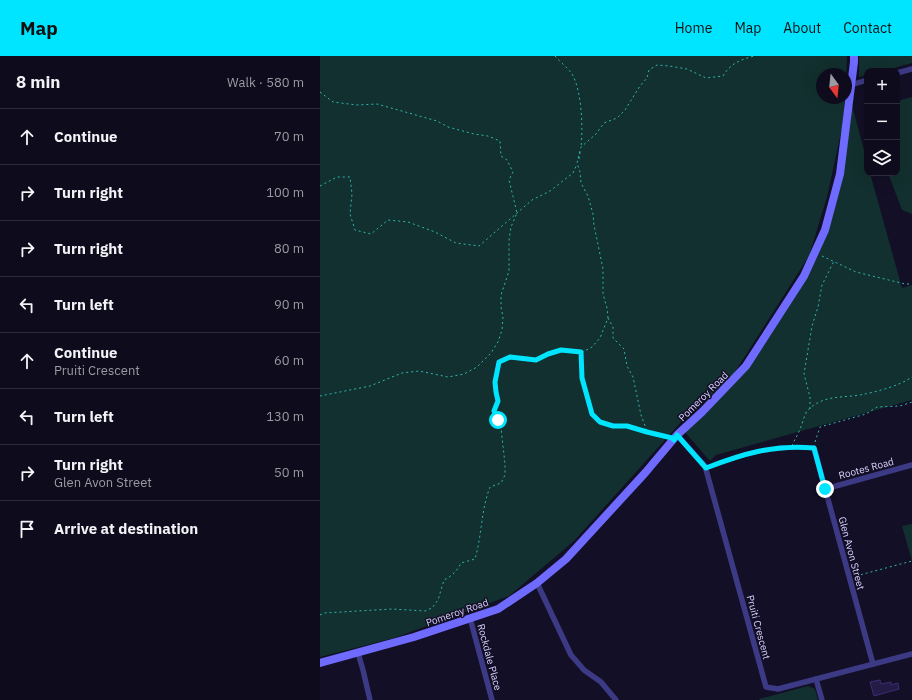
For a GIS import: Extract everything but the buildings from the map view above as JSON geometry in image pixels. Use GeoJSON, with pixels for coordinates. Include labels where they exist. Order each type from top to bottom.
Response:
{"type":"FeatureCollection","features":[{"type":"Feature","properties":{"kind":"street","name":"Pomeroy Road"},"geometry":{"type":"LineString","coordinates":[[852,84],[854,56]]}},
{"type":"Feature","properties":{"kind":"street"},"geometry":{"type":"LineString","coordinates":[[900,72],[912,69]]}},
{"type":"Feature","properties":{"kind":"street"},"geometry":{"type":"LineString","coordinates":[[852,84],[864,81]]}},
{"type":"Feature","properties":{"kind":"street","name":"Pomeroy Road"},"geometry":{"type":"LineString","coordinates":[[320,663],[414,637],[498,609],[537,583],[566,559],[676,437],[746,366],[804,276],[825,230],[840,174],[849,104]]}},
{"type":"Feature","properties":{"kind":"street","name":"Pruiti Crescent"},"geometry":{"type":"LineString","coordinates":[[676,437],[706,468],[766,687],[778,689],[912,654]]}},
{"type":"Feature","properties":{"kind":"street","name":"Glen Avon Street"},"geometry":{"type":"LineString","coordinates":[[814,448],[873,664]]}},
{"type":"Feature","properties":{"kind":"street","name":"Rootes Road"},"geometry":{"type":"LineString","coordinates":[[825,489],[912,465]]}},
{"type":"Feature","properties":{"kind":"street"},"geometry":{"type":"LineString","coordinates":[[537,583],[572,655],[584,670],[601,682],[616,700]]}},
{"type":"Feature","properties":{"kind":"street","name":"Rockdale Place"},"geometry":{"type":"LineString","coordinates":[[470,618],[492,700]]}},
{"type":"Feature","properties":{"kind":"street"},"geometry":{"type":"LineString","coordinates":[[358,653],[370,700]]}},
{"type":"Feature","properties":{"kind":"street"},"geometry":{"type":"LineString","coordinates":[[816,679],[822,700]]}},
{"type":"Feature","properties":{"kind":"path"},"geometry":{"type":"LineString","coordinates":[[320,186],[337,177],[350,178],[352,194],[350,214],[355,230],[371,234],[388,220],[408,222],[435,232],[456,243],[479,246],[532,200],[550,190],[573,173],[577,163],[581,147],[582,114],[578,88],[572,74],[555,56]]}},
{"type":"Feature","properties":{"kind":"path"},"geometry":{"type":"LineString","coordinates":[[581,147],[596,134],[604,123],[617,118],[625,110],[640,86],[647,78],[649,70],[657,65],[687,69],[706,78],[723,76],[728,68],[741,59],[754,56]]}},
{"type":"Feature","properties":{"kind":"path"},"geometry":{"type":"LineString","coordinates":[[320,92],[334,102],[357,105],[377,104],[437,121],[448,127],[488,136],[500,141],[501,156],[507,160],[513,172],[509,180],[517,213],[511,227],[509,240],[509,271],[501,295],[500,307],[503,317],[502,330],[498,342],[491,353],[477,367],[464,374],[448,377],[418,371],[402,373],[370,386],[320,396]]}},
{"type":"Feature","properties":{"kind":"path"},"geometry":{"type":"LineString","coordinates":[[320,615],[324,613],[336,612],[392,609],[425,611],[432,608],[438,600],[444,580],[452,575],[461,564],[475,559],[479,546],[482,518],[487,495],[490,487],[501,483],[505,475],[501,428],[494,411],[498,401],[495,382],[499,362],[510,357],[536,360],[561,350],[581,352],[592,347],[600,338],[608,318],[608,308],[603,294],[603,269],[594,225],[594,214],[588,196],[581,183],[577,163]]}},
{"type":"Feature","properties":{"kind":"path"},"geometry":{"type":"LineString","coordinates":[[815,253],[856,272],[905,284],[912,284]]}},
{"type":"Feature","properties":{"kind":"path"},"geometry":{"type":"LineString","coordinates":[[810,408],[810,397],[804,374],[812,326],[818,307],[822,285],[834,262]]}},
{"type":"Feature","properties":{"kind":"path"},"geometry":{"type":"LineString","coordinates":[[608,318],[613,327],[613,338],[624,349],[627,366],[633,377],[641,415],[647,432]]}},
{"type":"Feature","properties":{"kind":"path"},"geometry":{"type":"LineString","coordinates":[[581,352],[582,378],[592,414],[600,422],[613,426],[627,426],[672,438],[676,437]]}},
{"type":"Feature","properties":{"kind":"path"},"geometry":{"type":"LineString","coordinates":[[791,446],[807,411],[818,402],[831,397],[862,395],[904,382],[912,377]]}},
{"type":"Feature","properties":{"kind":"path"},"geometry":{"type":"LineString","coordinates":[[706,468],[758,450],[781,446],[814,448],[820,427],[866,414],[878,407],[900,406],[912,402]]}},
{"type":"Feature","properties":{"kind":"path"},"geometry":{"type":"LineString","coordinates":[[849,578],[912,560]]}},
{"type":"Feature","properties":{"kind":"green space"},"geometry":{"type":"Polygon","coordinates":[[[320,56],[847,56],[847,68],[816,68],[816,104],[844,104],[842,128],[827,197],[809,256],[731,378],[681,422],[574,541],[509,596],[394,638],[320,657],[320,56]]]}},
{"type":"Feature","properties":{"kind":"green space"},"geometry":{"type":"Polygon","coordinates":[[[859,56],[912,56],[912,63],[894,68],[864,68],[864,76],[859,77],[859,56]]]}},
{"type":"Feature","properties":{"kind":"green space"},"geometry":{"type":"Polygon","coordinates":[[[912,97],[912,214],[902,210],[889,176],[900,176],[900,100],[912,97]]]}},
{"type":"Feature","properties":{"kind":"green space"},"geometry":{"type":"Polygon","coordinates":[[[849,104],[852,104],[864,150],[864,176],[871,176],[902,288],[912,285],[912,400],[716,455],[710,461],[683,430],[746,366],[804,276],[825,230],[840,174],[849,104]]]}},
{"type":"Feature","properties":{"kind":"green space"},"geometry":{"type":"Polygon","coordinates":[[[912,524],[912,561],[902,526],[912,524]]]}},
{"type":"Feature","properties":{"kind":"green space"},"geometry":{"type":"Polygon","coordinates":[[[808,686],[815,689],[818,700],[759,699],[808,686]]]}},
{"type":"Feature","properties":{"kind":"route"},"geometry":{"type":"LineString","coordinates":[[498,420],[494,411],[498,401],[495,382],[499,362],[510,357],[536,360],[561,350],[581,352],[582,378],[592,414],[600,422],[613,426],[627,426],[672,438],[674,440],[677,435],[706,468],[758,450],[781,446],[814,448],[825,489]]}}]}
